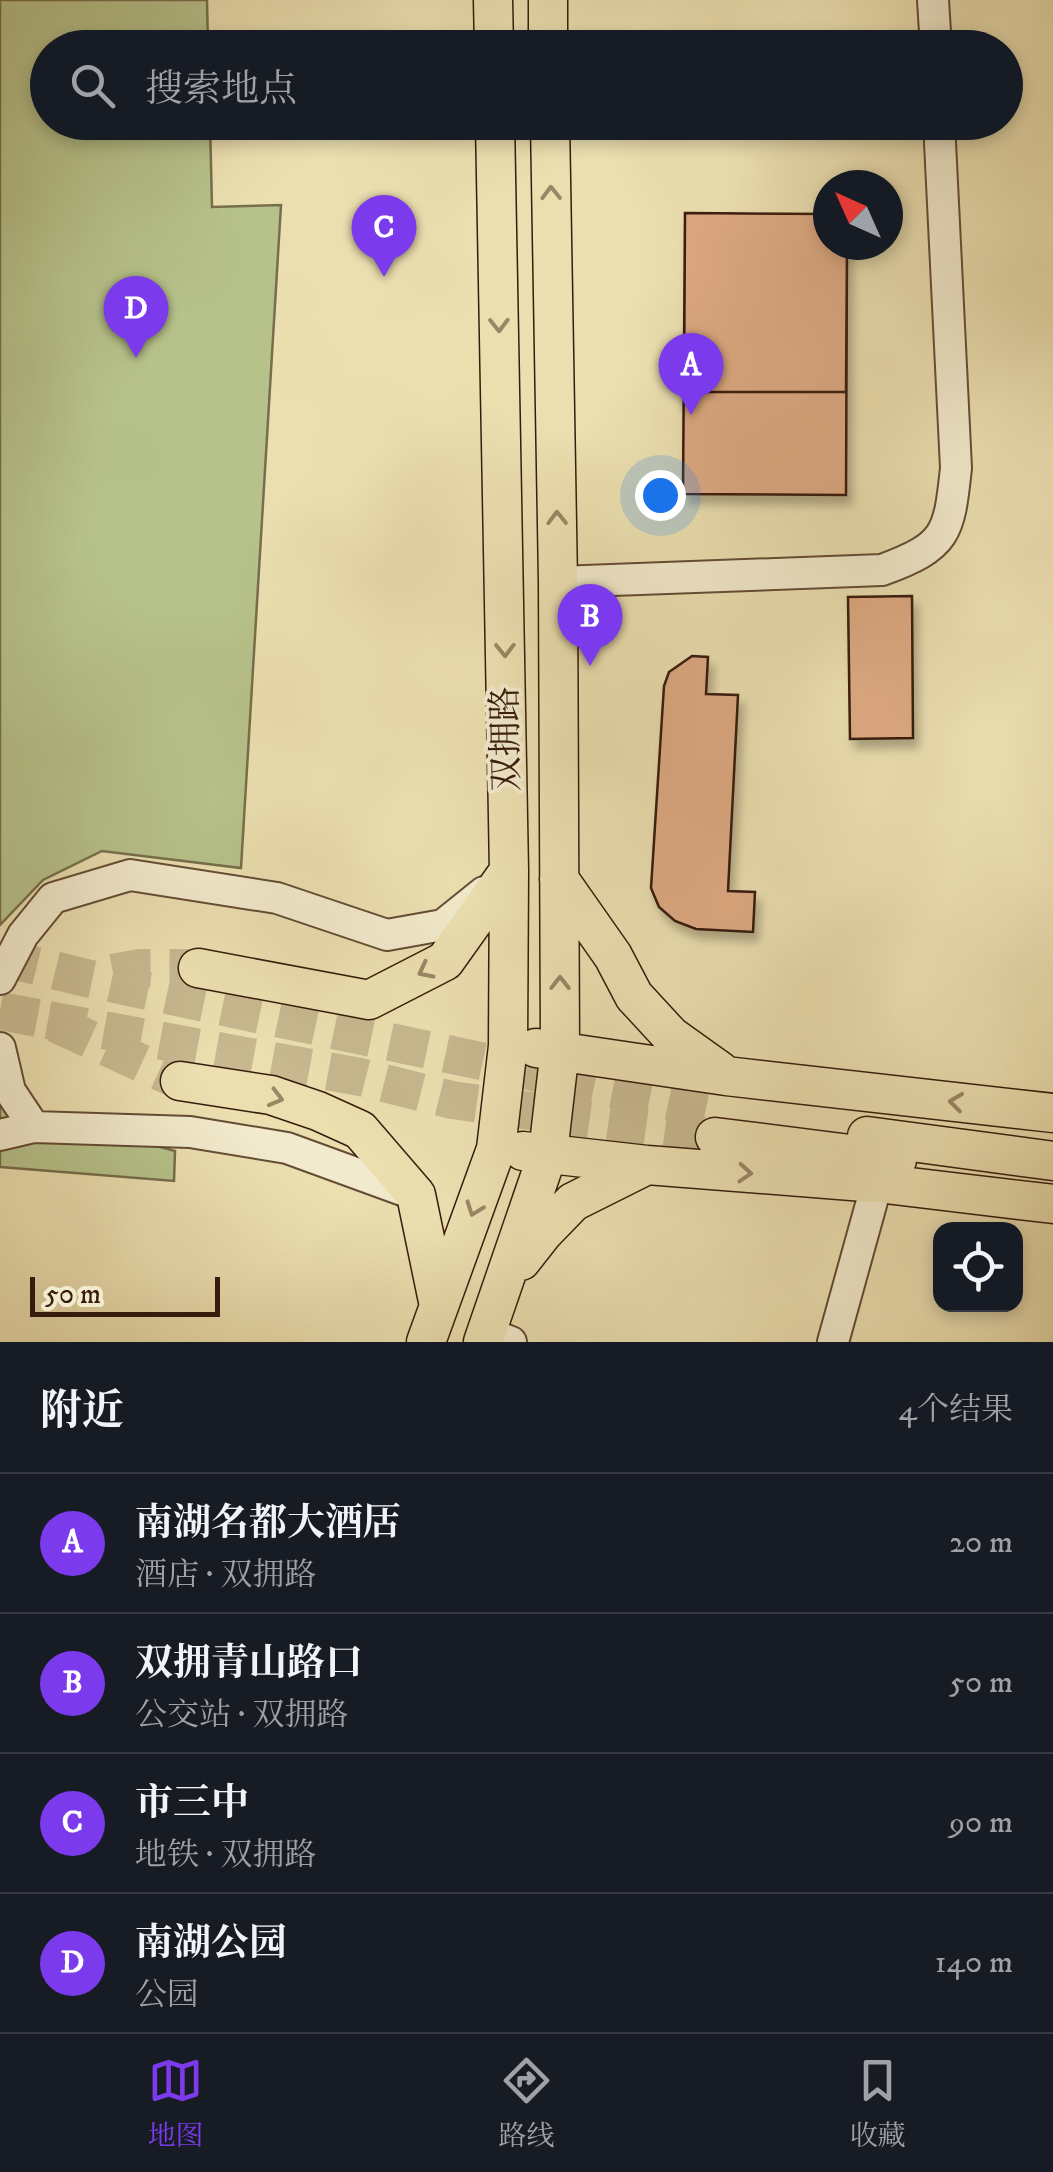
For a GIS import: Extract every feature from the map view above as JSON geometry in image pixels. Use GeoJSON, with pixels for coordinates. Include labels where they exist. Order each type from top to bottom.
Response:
{"type":"FeatureCollection","features":[{"type":"Feature","properties":{"kind":"main road"},"geometry":{"type":"LineString","coordinates":[[493,0],[494,30]]}},
{"type":"Feature","properties":{"kind":"main road"},"geometry":{"type":"LineString","coordinates":[[548,0],[548,30]]}},
{"type":"Feature","properties":{"kind":"main road","name":"双拥路"},"geometry":{"type":"LineString","coordinates":[[426,1342],[496,1149],[508,1046],[509,871],[495,140]]}},
{"type":"Feature","properties":{"kind":"main road","name":"双拥路"},"geometry":{"type":"LineString","coordinates":[[493,1339],[505,1283],[548,1153],[560,1049],[550,140]]}},
{"type":"Feature","properties":{"kind":"main road"},"geometry":{"type":"LineString","coordinates":[[198,968],[369,1000],[445,961],[509,871]]}},
{"type":"Feature","properties":{"kind":"main road"},"geometry":{"type":"LineString","coordinates":[[559,879],[613,956],[634,996],[672,1036],[721,1108],[953,1150],[1053,1160]]}},
{"type":"Feature","properties":{"kind":"main road"},"geometry":{"type":"LineString","coordinates":[[508,1046],[560,1049],[721,1108],[1053,1180]]}},
{"type":"Feature","properties":{"kind":"main road"},"geometry":{"type":"LineString","coordinates":[[180,1081],[271,1095],[360,1130],[416,1194],[439,1306]]}},
{"type":"Feature","properties":{"kind":"main road"},"geometry":{"type":"LineString","coordinates":[[721,1108],[1053,1114]]}},
{"type":"Feature","properties":{"kind":"main road"},"geometry":{"type":"LineString","coordinates":[[496,1149],[877,1183],[1053,1204]]}},
{"type":"Feature","properties":{"kind":"main road"},"geometry":{"type":"LineString","coordinates":[[505,1283],[543,1232],[573,1202],[648,1165]]}},
{"type":"Feature","properties":{"kind":"street"},"geometry":{"type":"LineString","coordinates":[[933,0],[935,30]]}},
{"type":"Feature","properties":{"kind":"street"},"geometry":{"type":"LineString","coordinates":[[558,582],[882,570],[917,557],[942,538],[952,508],[956,468],[940,140]]}},
{"type":"Feature","properties":{"kind":"street"},"geometry":{"type":"LineString","coordinates":[[0,979],[23,935],[53,898],[130,875],[277,898],[386,935],[444,925],[509,871]]}},
{"type":"Feature","properties":{"kind":"street"},"geometry":{"type":"LineString","coordinates":[[0,1048],[10,1091],[34,1127]]}},
{"type":"Feature","properties":{"kind":"street"},"geometry":{"type":"LineString","coordinates":[[0,1136],[34,1127],[190,1132],[287,1148],[416,1194]]}},
{"type":"Feature","properties":{"kind":"street"},"geometry":{"type":"LineString","coordinates":[[834,1342],[877,1183]]}},
{"type":"Feature","properties":{"kind":"green space"},"geometry":{"type":"Polygon","coordinates":[[[0,0],[207,0],[208,30],[30,30],[30,140],[210,140],[212,207],[281,205],[241,868],[102,851],[43,880],[0,925],[0,0]]]}},
{"type":"Feature","properties":{"kind":"green space"},"geometry":{"type":"Polygon","coordinates":[[[0,1103],[175,1151],[174,1181],[0,1167],[0,1103]]]}},
{"type":"Feature","properties":{"kind":"building"},"geometry":{"type":"Polygon","coordinates":[[[685,213],[813,214],[813,260],[847,260],[846,495],[683,494],[685,213]]]}},
{"type":"Feature","properties":{"kind":"building"},"geometry":{"type":"Polygon","coordinates":[[[685,213],[813,214],[813,260],[847,260],[846,392],[684,392],[685,213]]]}},
{"type":"Feature","properties":{"kind":"building"},"geometry":{"type":"Polygon","coordinates":[[[912,596],[913,738],[850,739],[848,597],[912,596]]]}},
{"type":"Feature","properties":{"kind":"building"},"geometry":{"type":"Polygon","coordinates":[[[692,656],[708,657],[706,694],[738,695],[728,891],[755,892],[753,932],[696,929],[675,921],[659,907],[651,888],[664,686],[669,672],[692,656]]]}},
{"type":"Feature","properties":{"kind":"tunnel"},"geometry":{"type":"LineString","coordinates":[[0,957],[723,1112]]}},
{"type":"Feature","properties":{"kind":"tunnel"},"geometry":{"type":"LineString","coordinates":[[113,973],[140,968],[198,968]]}},
{"type":"Feature","properties":{"kind":"tunnel"},"geometry":{"type":"LineString","coordinates":[[0,1011],[48,1020],[180,1081]]}},
{"type":"Feature","properties":{"kind":"tunnel"},"geometry":{"type":"LineString","coordinates":[[48,1020],[360,1077],[452,1100],[715,1137]]}},
{"type":"Feature","properties":{"kind":"place","name":"市三中"},"geometry":{"type":"Point","coordinates":[384,277]}},
{"type":"Feature","properties":{"kind":"place","name":"南湖公园"},"geometry":{"type":"Point","coordinates":[136,358]}},
{"type":"Feature","properties":{"kind":"place","name":"南湖名都大酒㕆"},"geometry":{"type":"Point","coordinates":[691,415]}},
{"type":"Feature","properties":{"kind":"place","name":"双拥青山路口"},"geometry":{"type":"Point","coordinates":[590,666]}}]}
